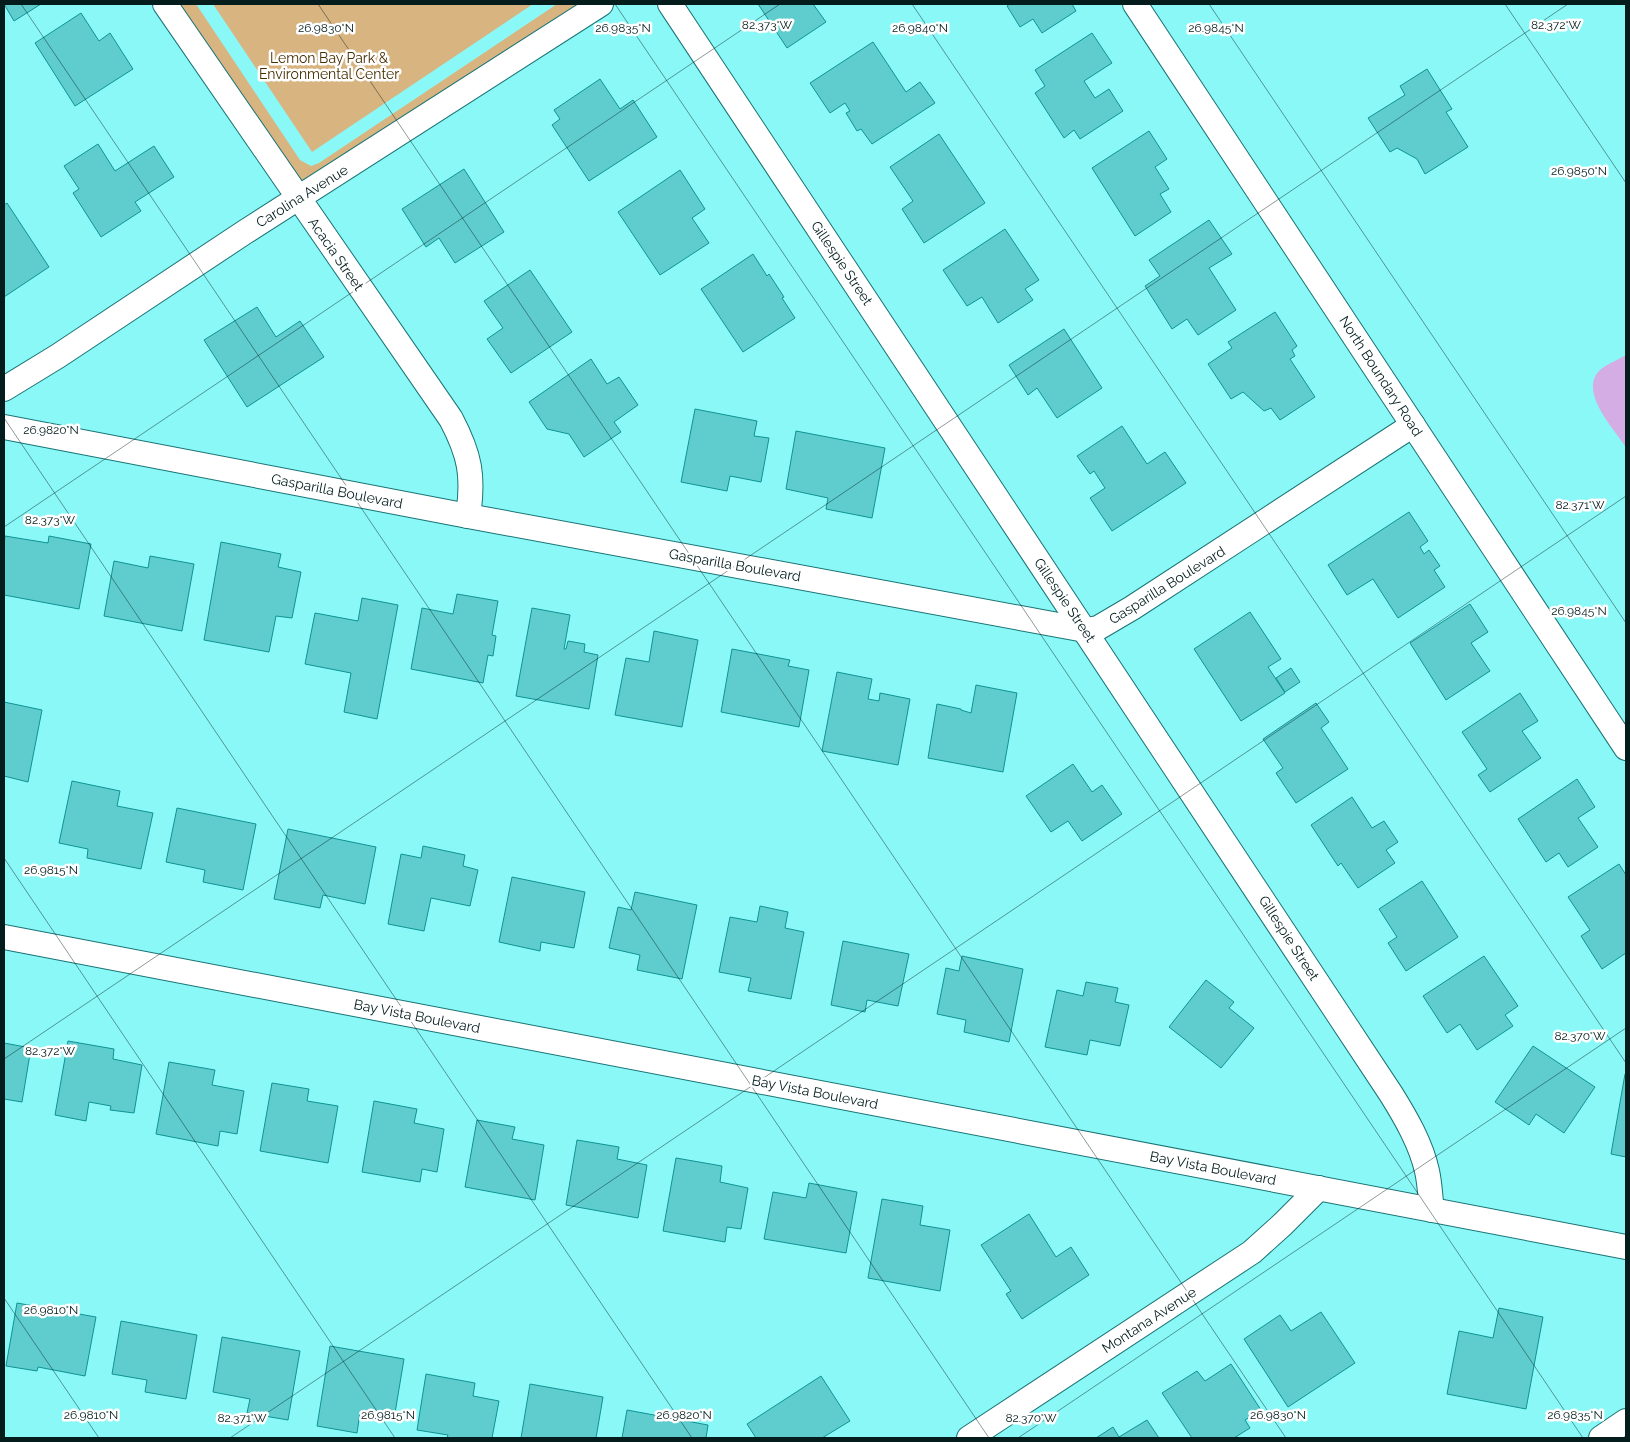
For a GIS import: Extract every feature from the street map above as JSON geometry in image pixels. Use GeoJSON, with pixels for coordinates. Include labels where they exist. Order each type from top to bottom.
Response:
{"type":"FeatureCollection","features":[{"type":"Feature","properties":{"kind":"street","name":"Acacia Street"},"geometry":{"type":"LineString","coordinates":[[165,4],[454,426],[462,440],[470,468],[472,491],[468,516]]}},
{"type":"Feature","properties":{"kind":"street","name":"Carolina Avenue"},"geometry":{"type":"LineString","coordinates":[[4,389],[58,356],[245,232],[601,4]]}},
{"type":"Feature","properties":{"kind":"street","name":"Gillespie Street"},"geometry":{"type":"LineString","coordinates":[[670,4],[1391,1094],[1406,1120],[1427,1171],[1432,1210]]}},
{"type":"Feature","properties":{"kind":"street","name":"North Boundary Road"},"geometry":{"type":"LineString","coordinates":[[1135,4],[1626,748]]}},
{"type":"Feature","properties":{"kind":"street","name":"Gasparilla Boulevard"},"geometry":{"type":"LineString","coordinates":[[4,427],[468,516],[1085,630],[1098,628],[1132,608],[1413,425]]}},
{"type":"Feature","properties":{"kind":"street","name":"Bay Vista Boulevard"},"geometry":{"type":"LineString","coordinates":[[4,937],[1626,1247]]}},
{"type":"Feature","properties":{"kind":"street","name":"Montana Avenue"},"geometry":{"type":"LineString","coordinates":[[969,1438],[1252,1252],[1319,1188]]}},
{"type":"Feature","properties":{"kind":"street"},"geometry":{"type":"LineString","coordinates":[[1601,1438],[1626,1422]]}},
{"type":"Feature","properties":{"kind":"green space"},"geometry":{"type":"Polygon","coordinates":[[[172,4],[196,4],[300,160],[311,166],[319,163],[557,4],[614,4],[307,207],[172,4]]]}},
{"type":"Feature","properties":{"kind":"green space","name":"Lemon Bay Park & Environmental Center"},"geometry":{"type":"Polygon","coordinates":[[[213,4],[533,4],[312,152],[213,4]]]}},
{"type":"Feature","properties":{"kind":"shaded area"},"geometry":{"type":"Polygon","coordinates":[[[1626,355],[1626,447],[1600,410],[1593,389],[1594,380],[1599,371],[1626,355]]]}},
{"type":"Feature","properties":{"kind":"building"},"geometry":{"type":"Polygon","coordinates":[[[4,4],[41,4],[14,21],[4,4]]]}},
{"type":"Feature","properties":{"kind":"building"},"geometry":{"type":"Polygon","coordinates":[[[758,4],[813,4],[826,22],[787,48],[758,4]]]}},
{"type":"Feature","properties":{"kind":"building"},"geometry":{"type":"Polygon","coordinates":[[[1010,4],[1072,4],[1076,11],[1042,33],[1033,19],[1020,27],[1007,6],[1010,4]]]}},
{"type":"Feature","properties":{"kind":"building"},"geometry":{"type":"Polygon","coordinates":[[[81,13],[99,41],[110,33],[133,69],[75,106],[35,43],[81,13]]]}},
{"type":"Feature","properties":{"kind":"building"},"geometry":{"type":"Polygon","coordinates":[[[1092,33],[1112,63],[1084,81],[1095,98],[1109,89],[1123,111],[1080,139],[1074,130],[1064,138],[1035,93],[1045,86],[1035,70],[1092,33]]]}},
{"type":"Feature","properties":{"kind":"building"},"geometry":{"type":"Polygon","coordinates":[[[873,42],[906,92],[920,82],[935,103],[872,144],[861,129],[857,131],[846,113],[850,111],[845,103],[830,113],[810,83],[873,42]]]}},
{"type":"Feature","properties":{"kind":"building"},"geometry":{"type":"Polygon","coordinates":[[[1427,69],[1452,109],[1446,112],[1468,147],[1425,174],[1417,159],[1397,148],[1390,152],[1368,118],[1405,95],[1400,86],[1427,69]]]}},
{"type":"Feature","properties":{"kind":"building"},"geometry":{"type":"Polygon","coordinates":[[[600,79],[620,109],[633,100],[657,137],[589,181],[552,125],[560,119],[554,110],[600,79]]]}},
{"type":"Feature","properties":{"kind":"building"},"geometry":{"type":"Polygon","coordinates":[[[1149,131],[1167,159],[1155,167],[1169,189],[1160,194],[1171,212],[1135,236],[1092,168],[1149,131]]]}},
{"type":"Feature","properties":{"kind":"building"},"geometry":{"type":"Polygon","coordinates":[[[939,134],[985,203],[924,243],[902,209],[913,201],[890,167],[939,134]]]}},
{"type":"Feature","properties":{"kind":"building"},"geometry":{"type":"Polygon","coordinates":[[[98,144],[115,171],[154,146],[174,177],[135,202],[141,211],[101,237],[73,193],[79,189],[64,166],[98,144]]]}},
{"type":"Feature","properties":{"kind":"building"},"geometry":{"type":"Polygon","coordinates":[[[464,169],[504,232],[455,263],[439,238],[426,247],[402,209],[464,169]]]}},
{"type":"Feature","properties":{"kind":"building"},"geometry":{"type":"Polygon","coordinates":[[[680,170],[705,209],[692,218],[709,243],[660,275],[618,212],[680,170]]]}},
{"type":"Feature","properties":{"kind":"building"},"geometry":{"type":"Polygon","coordinates":[[[7,203],[49,267],[4,297],[4,205],[7,203]]]}},
{"type":"Feature","properties":{"kind":"building"},"geometry":{"type":"Polygon","coordinates":[[[1209,220],[1232,254],[1209,268],[1236,310],[1198,335],[1187,319],[1172,329],[1145,286],[1160,276],[1149,260],[1209,220]]]}},
{"type":"Feature","properties":{"kind":"building"},"geometry":{"type":"Polygon","coordinates":[[[1005,229],[1039,280],[1025,289],[1033,300],[998,323],[982,297],[967,306],[943,270],[1005,229]]]}},
{"type":"Feature","properties":{"kind":"building"},"geometry":{"type":"Polygon","coordinates":[[[753,254],[767,276],[769,274],[795,318],[743,352],[701,289],[753,254]]]}},
{"type":"Feature","properties":{"kind":"building"},"geometry":{"type":"Polygon","coordinates":[[[530,270],[572,332],[511,373],[487,339],[503,328],[484,301],[530,270]]]}},
{"type":"Feature","properties":{"kind":"building"},"geometry":{"type":"Polygon","coordinates":[[[257,307],[276,337],[300,321],[324,357],[247,407],[204,340],[257,307]]]}},
{"type":"Feature","properties":{"kind":"building"},"geometry":{"type":"Polygon","coordinates":[[[1275,312],[1297,346],[1292,350],[1295,356],[1290,359],[1315,397],[1280,420],[1271,408],[1264,411],[1243,392],[1231,399],[1208,364],[1232,348],[1228,342],[1275,312]]]}},
{"type":"Feature","properties":{"kind":"building"},"geometry":{"type":"Polygon","coordinates":[[[1064,329],[1102,388],[1057,418],[1037,388],[1028,395],[1009,365],[1064,329]]]}},
{"type":"Feature","properties":{"kind":"building"},"geometry":{"type":"Polygon","coordinates":[[[591,359],[607,384],[619,377],[638,405],[614,422],[621,432],[584,457],[569,434],[547,429],[529,402],[591,359]]]}},
{"type":"Feature","properties":{"kind":"building"},"geometry":{"type":"Polygon","coordinates":[[[695,409],[757,421],[754,436],[769,438],[761,482],[730,476],[727,491],[681,482],[695,409]]]}},
{"type":"Feature","properties":{"kind":"building"},"geometry":{"type":"Polygon","coordinates":[[[1122,426],[1147,464],[1165,452],[1186,483],[1112,531],[1090,498],[1105,488],[1094,471],[1090,474],[1077,456],[1122,426]]]}},
{"type":"Feature","properties":{"kind":"building"},"geometry":{"type":"Polygon","coordinates":[[[796,431],[885,448],[872,518],[826,509],[828,498],[786,489],[796,431]]]}},
{"type":"Feature","properties":{"kind":"building"},"geometry":{"type":"Polygon","coordinates":[[[1409,512],[1428,541],[1420,547],[1424,554],[1429,550],[1440,566],[1434,570],[1445,587],[1398,618],[1373,579],[1347,595],[1328,565],[1409,512]]]}},
{"type":"Feature","properties":{"kind":"building"},"geometry":{"type":"Polygon","coordinates":[[[5,536],[48,543],[49,536],[91,544],[79,609],[4,595],[5,536]]]}},
{"type":"Feature","properties":{"kind":"building"},"geometry":{"type":"Polygon","coordinates":[[[221,542],[281,554],[278,567],[301,572],[292,618],[276,616],[269,652],[204,640],[221,542]]]}},
{"type":"Feature","properties":{"kind":"building"},"geometry":{"type":"Polygon","coordinates":[[[150,556],[194,564],[182,631],[104,616],[114,561],[148,568],[150,556]]]}},
{"type":"Feature","properties":{"kind":"building"},"geometry":{"type":"Polygon","coordinates":[[[457,594],[498,601],[492,635],[496,636],[493,656],[488,655],[483,683],[411,669],[422,608],[453,614],[457,594]]]}},
{"type":"Feature","properties":{"kind":"building"},"geometry":{"type":"Polygon","coordinates":[[[362,598],[398,605],[377,719],[344,712],[351,673],[305,664],[315,613],[358,621],[362,598]]]}},
{"type":"Feature","properties":{"kind":"building"},"geometry":{"type":"Polygon","coordinates":[[[1470,604],[1488,632],[1471,643],[1490,671],[1446,700],[1410,643],[1470,604]]]}},
{"type":"Feature","properties":{"kind":"building"},"geometry":{"type":"Polygon","coordinates":[[[532,608],[570,615],[564,649],[566,649],[568,641],[585,644],[584,652],[598,655],[589,709],[516,696],[532,608]]]}},
{"type":"Feature","properties":{"kind":"building"},"geometry":{"type":"Polygon","coordinates":[[[1250,612],[1281,659],[1268,667],[1285,693],[1241,721],[1194,649],[1250,612]]]}},
{"type":"Feature","properties":{"kind":"building"},"geometry":{"type":"Polygon","coordinates":[[[654,631],[698,640],[682,727],[615,715],[626,658],[649,662],[654,631]]]}},
{"type":"Feature","properties":{"kind":"building"},"geometry":{"type":"Polygon","coordinates":[[[732,649],[790,660],[788,666],[809,670],[799,727],[721,712],[732,649]]]}},
{"type":"Feature","properties":{"kind":"building"},"geometry":{"type":"Polygon","coordinates":[[[1291,668],[1300,682],[1285,692],[1276,678],[1291,668]]]}},
{"type":"Feature","properties":{"kind":"building"},"geometry":{"type":"Polygon","coordinates":[[[837,672],[872,679],[868,699],[879,701],[880,693],[910,699],[898,765],[822,751],[837,672]]]}},
{"type":"Feature","properties":{"kind":"building"},"geometry":{"type":"Polygon","coordinates":[[[976,685],[1017,693],[1003,772],[928,758],[937,704],[971,713],[976,685]]]}},
{"type":"Feature","properties":{"kind":"building"},"geometry":{"type":"Polygon","coordinates":[[[1520,693],[1538,721],[1522,731],[1541,758],[1490,792],[1478,775],[1487,769],[1462,732],[1520,693]]]}},
{"type":"Feature","properties":{"kind":"building"},"geometry":{"type":"Polygon","coordinates":[[[4,702],[42,710],[28,782],[4,776],[4,702]]]}},
{"type":"Feature","properties":{"kind":"building"},"geometry":{"type":"Polygon","coordinates":[[[1316,703],[1329,722],[1321,728],[1348,769],[1296,803],[1276,773],[1283,768],[1263,739],[1316,703]]]}},
{"type":"Feature","properties":{"kind":"building"},"geometry":{"type":"Polygon","coordinates":[[[1073,764],[1092,792],[1102,785],[1122,814],[1082,841],[1068,821],[1051,832],[1026,796],[1073,764]]]}},
{"type":"Feature","properties":{"kind":"building"},"geometry":{"type":"Polygon","coordinates":[[[1577,779],[1595,807],[1578,818],[1598,847],[1568,867],[1559,853],[1546,862],[1518,819],[1577,779]]]}},
{"type":"Feature","properties":{"kind":"building"},"geometry":{"type":"Polygon","coordinates":[[[72,781],[120,791],[117,806],[153,813],[141,869],[87,858],[88,849],[59,843],[72,781]]]}},
{"type":"Feature","properties":{"kind":"building"},"geometry":{"type":"Polygon","coordinates":[[[1352,797],[1372,828],[1384,821],[1398,842],[1386,850],[1395,863],[1358,888],[1341,863],[1338,866],[1311,825],[1352,797]]]}},
{"type":"Feature","properties":{"kind":"building"},"geometry":{"type":"Polygon","coordinates":[[[177,808],[256,824],[243,890],[203,882],[205,870],[166,862],[177,808]]]}},
{"type":"Feature","properties":{"kind":"building"},"geometry":{"type":"Polygon","coordinates":[[[288,829],[376,847],[365,904],[323,895],[320,908],[274,899],[288,829]]]}},
{"type":"Feature","properties":{"kind":"building"},"geometry":{"type":"Polygon","coordinates":[[[423,846],[465,855],[463,866],[478,870],[470,906],[431,898],[424,931],[388,924],[401,854],[421,858],[423,846]]]}},
{"type":"Feature","properties":{"kind":"building"},"geometry":{"type":"Polygon","coordinates":[[[1619,864],[1626,875],[1626,953],[1602,969],[1581,936],[1590,930],[1568,897],[1619,864]]]}},
{"type":"Feature","properties":{"kind":"building"},"geometry":{"type":"Polygon","coordinates":[[[512,877],[585,892],[574,948],[541,942],[540,951],[499,942],[512,877]]]}},
{"type":"Feature","properties":{"kind":"building"},"geometry":{"type":"Polygon","coordinates":[[[1422,881],[1458,937],[1406,971],[1388,943],[1397,937],[1379,909],[1422,881]]]}},
{"type":"Feature","properties":{"kind":"building"},"geometry":{"type":"Polygon","coordinates":[[[635,892],[697,905],[682,979],[637,970],[640,955],[609,948],[618,907],[631,910],[635,892]]]}},
{"type":"Feature","properties":{"kind":"building"},"geometry":{"type":"Polygon","coordinates":[[[760,906],[788,912],[785,928],[804,932],[791,999],[748,991],[751,978],[719,972],[730,917],[757,922],[760,906]]]}},
{"type":"Feature","properties":{"kind":"building"},"geometry":{"type":"Polygon","coordinates":[[[843,941],[909,954],[898,1006],[867,1000],[865,1012],[831,1005],[843,941]]]}},
{"type":"Feature","properties":{"kind":"building"},"geometry":{"type":"Polygon","coordinates":[[[962,956],[1023,969],[1009,1042],[964,1032],[966,1020],[937,1014],[946,968],[959,971],[962,956]]]}},
{"type":"Feature","properties":{"kind":"building"},"geometry":{"type":"Polygon","coordinates":[[[1484,956],[1518,1006],[1505,1015],[1513,1026],[1477,1050],[1460,1024],[1447,1033],[1423,996],[1484,956]]]}},
{"type":"Feature","properties":{"kind":"building"},"geometry":{"type":"Polygon","coordinates":[[[1206,980],[1234,1002],[1229,1008],[1254,1028],[1221,1068],[1169,1027],[1206,980]]]}},
{"type":"Feature","properties":{"kind":"building"},"geometry":{"type":"Polygon","coordinates":[[[1086,982],[1118,988],[1115,1002],[1129,1005],[1120,1046],[1090,1040],[1087,1055],[1045,1047],[1057,990],[1083,996],[1086,982]]]}},
{"type":"Feature","properties":{"kind":"building"},"geometry":{"type":"Polygon","coordinates":[[[68,1041],[114,1049],[113,1059],[142,1065],[134,1113],[110,1110],[111,1106],[89,1102],[86,1121],[55,1115],[68,1041]]]}},
{"type":"Feature","properties":{"kind":"building"},"geometry":{"type":"Polygon","coordinates":[[[4,1043],[31,1048],[22,1102],[4,1099],[4,1043]]]}},
{"type":"Feature","properties":{"kind":"building"},"geometry":{"type":"Polygon","coordinates":[[[1533,1046],[1595,1087],[1564,1133],[1536,1114],[1529,1125],[1495,1102],[1533,1046]]]}},
{"type":"Feature","properties":{"kind":"building"},"geometry":{"type":"Polygon","coordinates":[[[169,1062],[215,1070],[212,1085],[244,1091],[237,1134],[220,1131],[218,1146],[156,1134],[169,1062]]]}},
{"type":"Feature","properties":{"kind":"building"},"geometry":{"type":"Polygon","coordinates":[[[1626,1074],[1626,1157],[1611,1154],[1626,1074]]]}},
{"type":"Feature","properties":{"kind":"building"},"geometry":{"type":"Polygon","coordinates":[[[272,1083],[309,1089],[307,1101],[338,1106],[328,1163],[260,1151],[272,1083]]]}},
{"type":"Feature","properties":{"kind":"building"},"geometry":{"type":"Polygon","coordinates":[[[374,1101],[417,1109],[414,1123],[444,1129],[437,1172],[422,1169],[420,1182],[362,1172],[374,1101]]]}},
{"type":"Feature","properties":{"kind":"building"},"geometry":{"type":"Polygon","coordinates":[[[477,1120],[515,1127],[512,1139],[544,1145],[535,1200],[465,1187],[477,1120]]]}},
{"type":"Feature","properties":{"kind":"building"},"geometry":{"type":"Polygon","coordinates":[[[577,1140],[619,1147],[617,1159],[647,1165],[638,1218],[566,1205],[577,1140]]]}},
{"type":"Feature","properties":{"kind":"building"},"geometry":{"type":"Polygon","coordinates":[[[676,1158],[722,1166],[720,1182],[748,1188],[741,1229],[727,1227],[725,1242],[663,1231],[676,1158]]]}},
{"type":"Feature","properties":{"kind":"building"},"geometry":{"type":"Polygon","coordinates":[[[809,1183],[857,1192],[846,1253],[764,1239],[773,1192],[806,1198],[809,1183]]]}},
{"type":"Feature","properties":{"kind":"building"},"geometry":{"type":"Polygon","coordinates":[[[882,1199],[923,1206],[920,1225],[950,1230],[940,1291],[868,1278],[882,1199]]]}},
{"type":"Feature","properties":{"kind":"building"},"geometry":{"type":"Polygon","coordinates":[[[1029,1214],[1056,1257],[1071,1247],[1089,1275],[1022,1319],[1006,1294],[1011,1291],[981,1245],[1029,1214]]]}},
{"type":"Feature","properties":{"kind":"building"},"geometry":{"type":"Polygon","coordinates":[[[17,1303],[96,1317],[85,1376],[38,1367],[37,1371],[6,1366],[17,1303]]]}},
{"type":"Feature","properties":{"kind":"building"},"geometry":{"type":"Polygon","coordinates":[[[1499,1308],[1543,1317],[1526,1409],[1447,1394],[1459,1331],[1493,1338],[1499,1308]]]}},
{"type":"Feature","properties":{"kind":"building"},"geometry":{"type":"Polygon","coordinates":[[[1321,1312],[1355,1363],[1288,1407],[1244,1339],[1280,1315],[1291,1331],[1321,1312]]]}},
{"type":"Feature","properties":{"kind":"building"},"geometry":{"type":"Polygon","coordinates":[[[121,1321],[197,1335],[186,1399],[145,1392],[147,1380],[112,1374],[121,1321]]]}},
{"type":"Feature","properties":{"kind":"building"},"geometry":{"type":"Polygon","coordinates":[[[222,1337],[300,1351],[288,1420],[247,1413],[250,1399],[213,1392],[222,1337]]]}},
{"type":"Feature","properties":{"kind":"building"},"geometry":{"type":"Polygon","coordinates":[[[330,1346],[404,1359],[394,1419],[360,1413],[357,1433],[317,1426],[330,1346]]]}},
{"type":"Feature","properties":{"kind":"building"},"geometry":{"type":"Polygon","coordinates":[[[1231,1364],[1261,1410],[1245,1420],[1250,1428],[1234,1438],[1192,1438],[1162,1393],[1197,1371],[1205,1381],[1231,1364]]]}},
{"type":"Feature","properties":{"kind":"building"},"geometry":{"type":"Polygon","coordinates":[[[426,1374],[475,1383],[473,1396],[499,1401],[492,1438],[447,1438],[448,1435],[417,1430],[426,1374]]]}},
{"type":"Feature","properties":{"kind":"building"},"geometry":{"type":"Polygon","coordinates":[[[821,1376],[850,1421],[822,1438],[756,1438],[747,1424],[821,1376]]]}},
{"type":"Feature","properties":{"kind":"building"},"geometry":{"type":"Polygon","coordinates":[[[530,1384],[603,1397],[596,1438],[521,1438],[530,1384]]]}},
{"type":"Feature","properties":{"kind":"building"},"geometry":{"type":"Polygon","coordinates":[[[627,1410],[708,1425],[706,1438],[622,1438],[627,1410]]]}},
{"type":"Feature","properties":{"kind":"building"},"geometry":{"type":"Polygon","coordinates":[[[1147,1420],[1159,1438],[1096,1438],[1113,1427],[1119,1437],[1147,1420]]]}}]}
